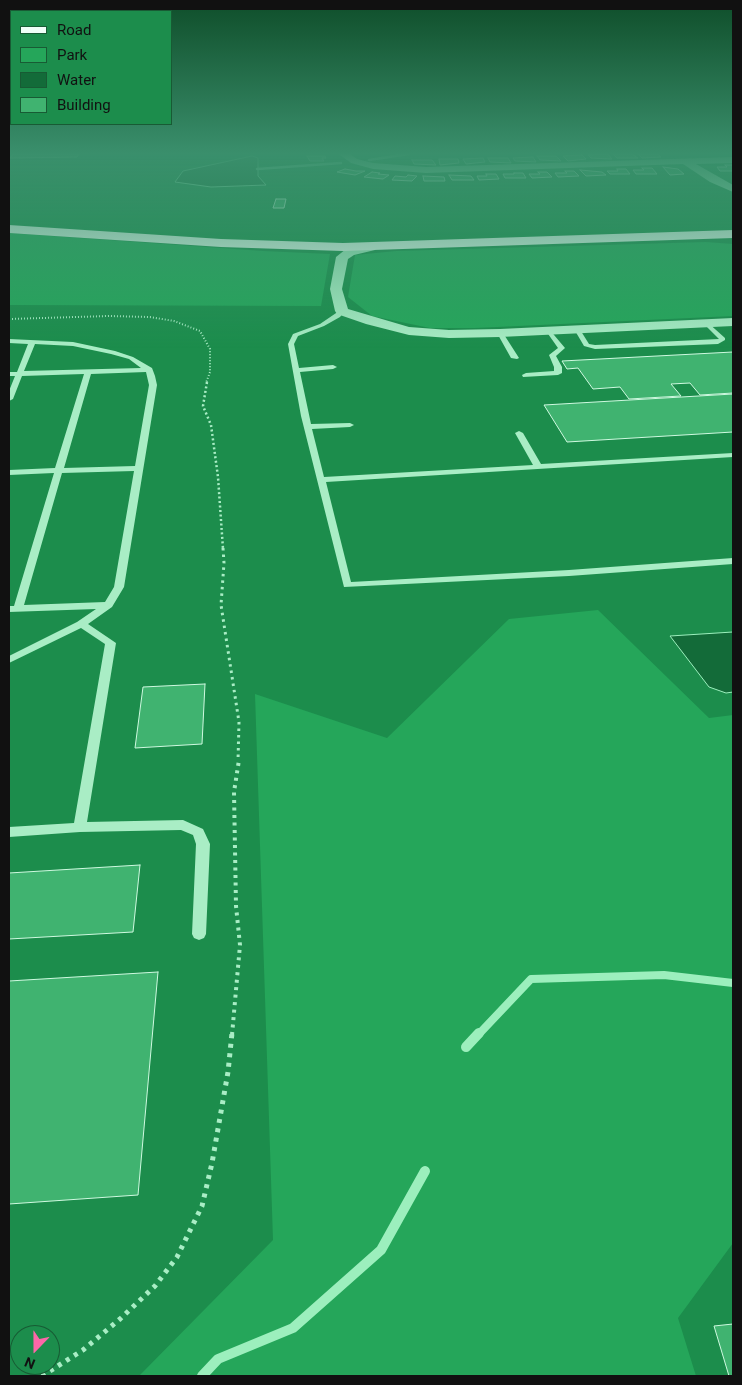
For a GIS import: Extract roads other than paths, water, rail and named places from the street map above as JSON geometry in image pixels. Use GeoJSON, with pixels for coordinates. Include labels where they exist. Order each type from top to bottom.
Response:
{"type":"FeatureCollection","features":[{"type":"Feature","properties":{"kind":"main road"},"geometry":{"type":"LineString","coordinates":[[9,229],[202,242],[371,247],[733,234]]}},
{"type":"Feature","properties":{"kind":"street"},"geometry":{"type":"LineString","coordinates":[[306,246],[328,250],[342,257]]}},
{"type":"Feature","properties":{"kind":"street"},"geometry":{"type":"LineString","coordinates":[[371,247],[350,252],[342,257],[336,289],[342,311],[409,331],[449,334],[500,333],[733,322]]}},
{"type":"Feature","properties":{"kind":"lane"},"geometry":{"type":"LineString","coordinates":[[342,311],[338,316],[322,325],[296,335],[291,344],[308,427],[347,585],[569,573],[733,561]]}},
{"type":"Feature","properties":{"kind":"lane"},"geometry":{"type":"LineString","coordinates":[[577,329],[586,345],[595,347],[718,342],[722,339],[706,323]]}},
{"type":"Feature","properties":{"kind":"lane"},"geometry":{"type":"LineString","coordinates":[[526,375],[558,373],[558,367],[552,354],[562,348],[549,330]]}},
{"type":"Feature","properties":{"kind":"lane"},"geometry":{"type":"LineString","coordinates":[[500,333],[515,358]]}},
{"type":"Feature","properties":{"kind":"lane"},"geometry":{"type":"LineString","coordinates":[[9,341],[72,344],[113,352],[131,358],[149,370],[153,385],[118,587],[108,605],[81,624],[9,660]]}},
{"type":"Feature","properties":{"kind":"lane"},"geometry":{"type":"LineString","coordinates":[[9,399],[33,341]]}},
{"type":"Feature","properties":{"kind":"lane"},"geometry":{"type":"LineString","coordinates":[[296,370],[333,367]]}},
{"type":"Feature","properties":{"kind":"lane"},"geometry":{"type":"LineString","coordinates":[[9,374],[149,370]]}},
{"type":"Feature","properties":{"kind":"lane"},"geometry":{"type":"LineString","coordinates":[[88,372],[59,471],[14,609],[108,605]]}},
{"type":"Feature","properties":{"kind":"lane"},"geometry":{"type":"LineString","coordinates":[[308,427],[350,424]]}},
{"type":"Feature","properties":{"kind":"lane"},"geometry":{"type":"LineString","coordinates":[[519,433],[539,467]]}},
{"type":"Feature","properties":{"kind":"lane"},"geometry":{"type":"LineString","coordinates":[[321,480],[733,455]]}},
{"type":"Feature","properties":{"kind":"lane"},"geometry":{"type":"LineString","coordinates":[[9,472],[139,468]]}},
{"type":"Feature","properties":{"kind":"lane"},"geometry":{"type":"LineString","coordinates":[[80,826],[111,643],[81,624]]}},
{"type":"Feature","properties":{"kind":"lane"},"geometry":{"type":"LineString","coordinates":[[9,832],[80,826],[183,825],[198,832],[202,844],[199,934]]}},
{"type":"Feature","properties":{"kind":"water"},"geometry":{"type":"Polygon","coordinates":[[[733,632],[733,692],[726,693],[709,687],[670,636],[733,632]]]}},
{"type":"Feature","properties":{"kind":"waterway"},"geometry":{"type":"LineString","coordinates":[[478,1035],[531,979],[664,975],[733,983]]}},
{"type":"Feature","properties":{"kind":"waterway"},"geometry":{"type":"LineString","coordinates":[[466,1047],[479,1033]]}},
{"type":"Feature","properties":{"kind":"waterway"},"geometry":{"type":"LineString","coordinates":[[202,1376],[218,1359],[293,1328],[381,1250],[425,1171]]}}]}
